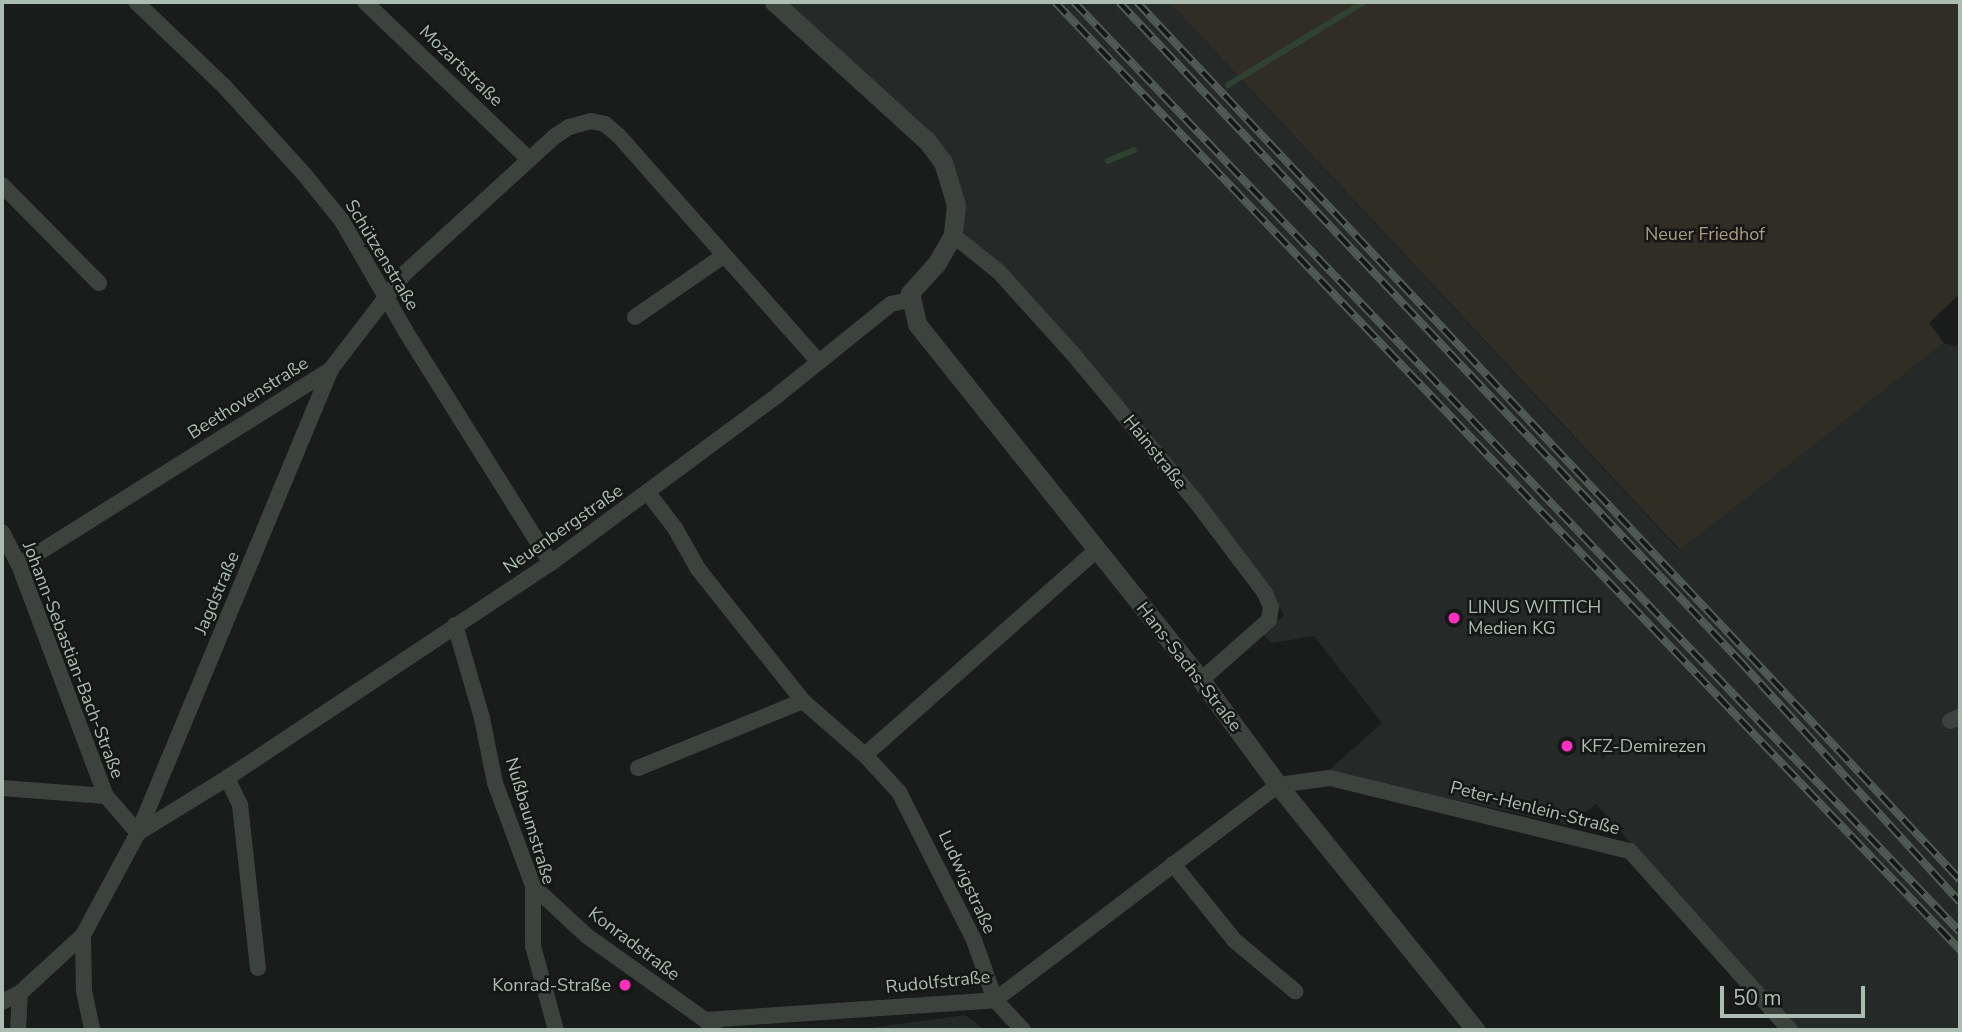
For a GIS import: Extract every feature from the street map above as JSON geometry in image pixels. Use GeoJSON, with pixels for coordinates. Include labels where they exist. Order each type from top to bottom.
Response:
{"type":"FeatureCollection","features":[{"type":"Feature","properties":{"kind":"street","name":"Schützenstraße"},"geometry":{"type":"LineString","coordinates":[[135,2],[224,86],[304,174],[342,221],[406,332],[551,563]]}},
{"type":"Feature","properties":{"kind":"street","name":"Mozartstraße"},"geometry":{"type":"LineString","coordinates":[[365,2],[529,159]]}},
{"type":"Feature","properties":{"kind":"street"},"geometry":{"type":"LineString","coordinates":[[774,2],[927,141],[943,162],[956,205],[953,235],[936,264],[912,289],[909,300]]}},
{"type":"Feature","properties":{"kind":"street","name":"Beethovenstraße"},"geometry":{"type":"LineString","coordinates":[[19,565],[331,369],[404,274],[529,159],[569,127],[591,121],[605,124],[619,136],[723,256]]}},
{"type":"Feature","properties":{"kind":"street"},"geometry":{"type":"LineString","coordinates":[[2,185],[99,283]]}},
{"type":"Feature","properties":{"kind":"street","name":"Hainstraße"},"geometry":{"type":"LineString","coordinates":[[953,235],[999,272],[1073,354],[1197,503],[1265,593],[1271,607],[1269,620],[1201,680]]}},
{"type":"Feature","properties":{"kind":"street"},"geometry":{"type":"LineString","coordinates":[[635,317],[723,256],[818,361]]}},
{"type":"Feature","properties":{"kind":"street","name":"Neuenbergstraße"},"geometry":{"type":"LineString","coordinates":[[2,1002],[20,993],[83,935],[138,833],[227,778],[551,563],[648,493],[891,304],[909,300]]}},
{"type":"Feature","properties":{"kind":"street","name":"Hans-Sachs-Straße"},"geometry":{"type":"LineString","coordinates":[[909,300],[917,324],[1201,680],[1278,785],[1476,1030]]}},
{"type":"Feature","properties":{"kind":"street","name":"Jagdstraße"},"geometry":{"type":"LineString","coordinates":[[138,833],[331,369]]}},
{"type":"Feature","properties":{"kind":"street","name":"Ludwigstraße"},"geometry":{"type":"LineString","coordinates":[[648,493],[675,528],[698,569],[803,701],[865,755],[899,792],[917,822],[974,940],[995,1000],[1023,1030]]}},
{"type":"Feature","properties":{"kind":"street","name":"Johann-Sebastian-Bach-Straße"},"geometry":{"type":"LineString","coordinates":[[2,532],[19,565],[106,796],[138,833]]}},
{"type":"Feature","properties":{"kind":"street"},"geometry":{"type":"LineString","coordinates":[[865,755],[1097,550]]}},
{"type":"Feature","properties":{"kind":"street","name":"Nußbaumstraße"},"geometry":{"type":"LineString","coordinates":[[455,625],[482,718],[495,783],[533,886],[533,946],[556,1030]]}},
{"type":"Feature","properties":{"kind":"street"},"geometry":{"type":"LineString","coordinates":[[638,768],[803,701]]}},
{"type":"Feature","properties":{"kind":"street"},"geometry":{"type":"LineString","coordinates":[[227,778],[240,805],[258,968]]}},
{"type":"Feature","properties":{"kind":"street","name":"Peter-Henlein-Straße"},"geometry":{"type":"LineString","coordinates":[[1278,785],[1330,778],[1630,851],[1790,1030]]}},
{"type":"Feature","properties":{"kind":"street","name":"Rudolfstraße"},"geometry":{"type":"LineString","coordinates":[[710,1025],[995,1000],[1278,785]]}},
{"type":"Feature","properties":{"kind":"street"},"geometry":{"type":"LineString","coordinates":[[2,788],[106,796]]}},
{"type":"Feature","properties":{"kind":"street"},"geometry":{"type":"LineString","coordinates":[[1173,864],[1234,940],[1295,992]]}},
{"type":"Feature","properties":{"kind":"street","name":"Konradstraße"},"geometry":{"type":"LineString","coordinates":[[533,886],[587,936],[710,1025]]}},
{"type":"Feature","properties":{"kind":"street"},"geometry":{"type":"LineString","coordinates":[[83,935],[84,991],[92,1030]]}},
{"type":"Feature","properties":{"kind":"street"},"geometry":{"type":"LineString","coordinates":[[18,1030],[20,993]]}},
{"type":"Feature","properties":{"kind":"shaded area"},"geometry":{"type":"Polygon","coordinates":[[[787,2],[1169,2],[1679,550],[1944,343],[1960,347],[1960,1030],[1798,1030],[1596,804],[1569,825],[1327,772],[1382,723],[1314,636],[1272,643],[1262,634],[1284,615],[1268,588],[958,225],[951,161],[787,2]]]}},
{"type":"Feature","properties":{"kind":"shaded area"},"geometry":{"type":"Polygon","coordinates":[[[965,1015],[985,1030],[855,1030],[965,1015]]]}},
{"type":"Feature","properties":{"kind":"green space","name":"Neuer Friedhof"},"geometry":{"type":"Polygon","coordinates":[[[1169,2],[1960,2],[1960,294],[1929,323],[1944,343],[1680,550],[1169,2]]]}},
{"type":"Feature","properties":{"kind":"waterway"},"geometry":{"type":"LineString","coordinates":[[1228,85],[1364,2]]}},
{"type":"Feature","properties":{"kind":"waterway"},"geometry":{"type":"LineString","coordinates":[[1108,161],[1134,150]]}},
{"type":"Feature","properties":{"kind":"railway"},"geometry":{"type":"LineString","coordinates":[[1055,2],[1960,950]]}},
{"type":"Feature","properties":{"kind":"railway"},"geometry":{"type":"LineString","coordinates":[[1074,2],[1960,932]]}},
{"type":"Feature","properties":{"kind":"railway"},"geometry":{"type":"LineString","coordinates":[[1119,2],[1738,659],[1960,902]]}},
{"type":"Feature","properties":{"kind":"railway"},"geometry":{"type":"LineString","coordinates":[[1137,2],[1960,880]]}},
{"type":"Feature","properties":{"kind":"place","name":"LINUS WITTICH Medien KG"},"geometry":{"type":"Point","coordinates":[1454,618]}},
{"type":"Feature","properties":{"kind":"place","name":"KFZ-Demirezen"},"geometry":{"type":"Point","coordinates":[1567,746]}},
{"type":"Feature","properties":{"kind":"place","name":"Konrad-Straße"},"geometry":{"type":"Point","coordinates":[625,985]}}]}
